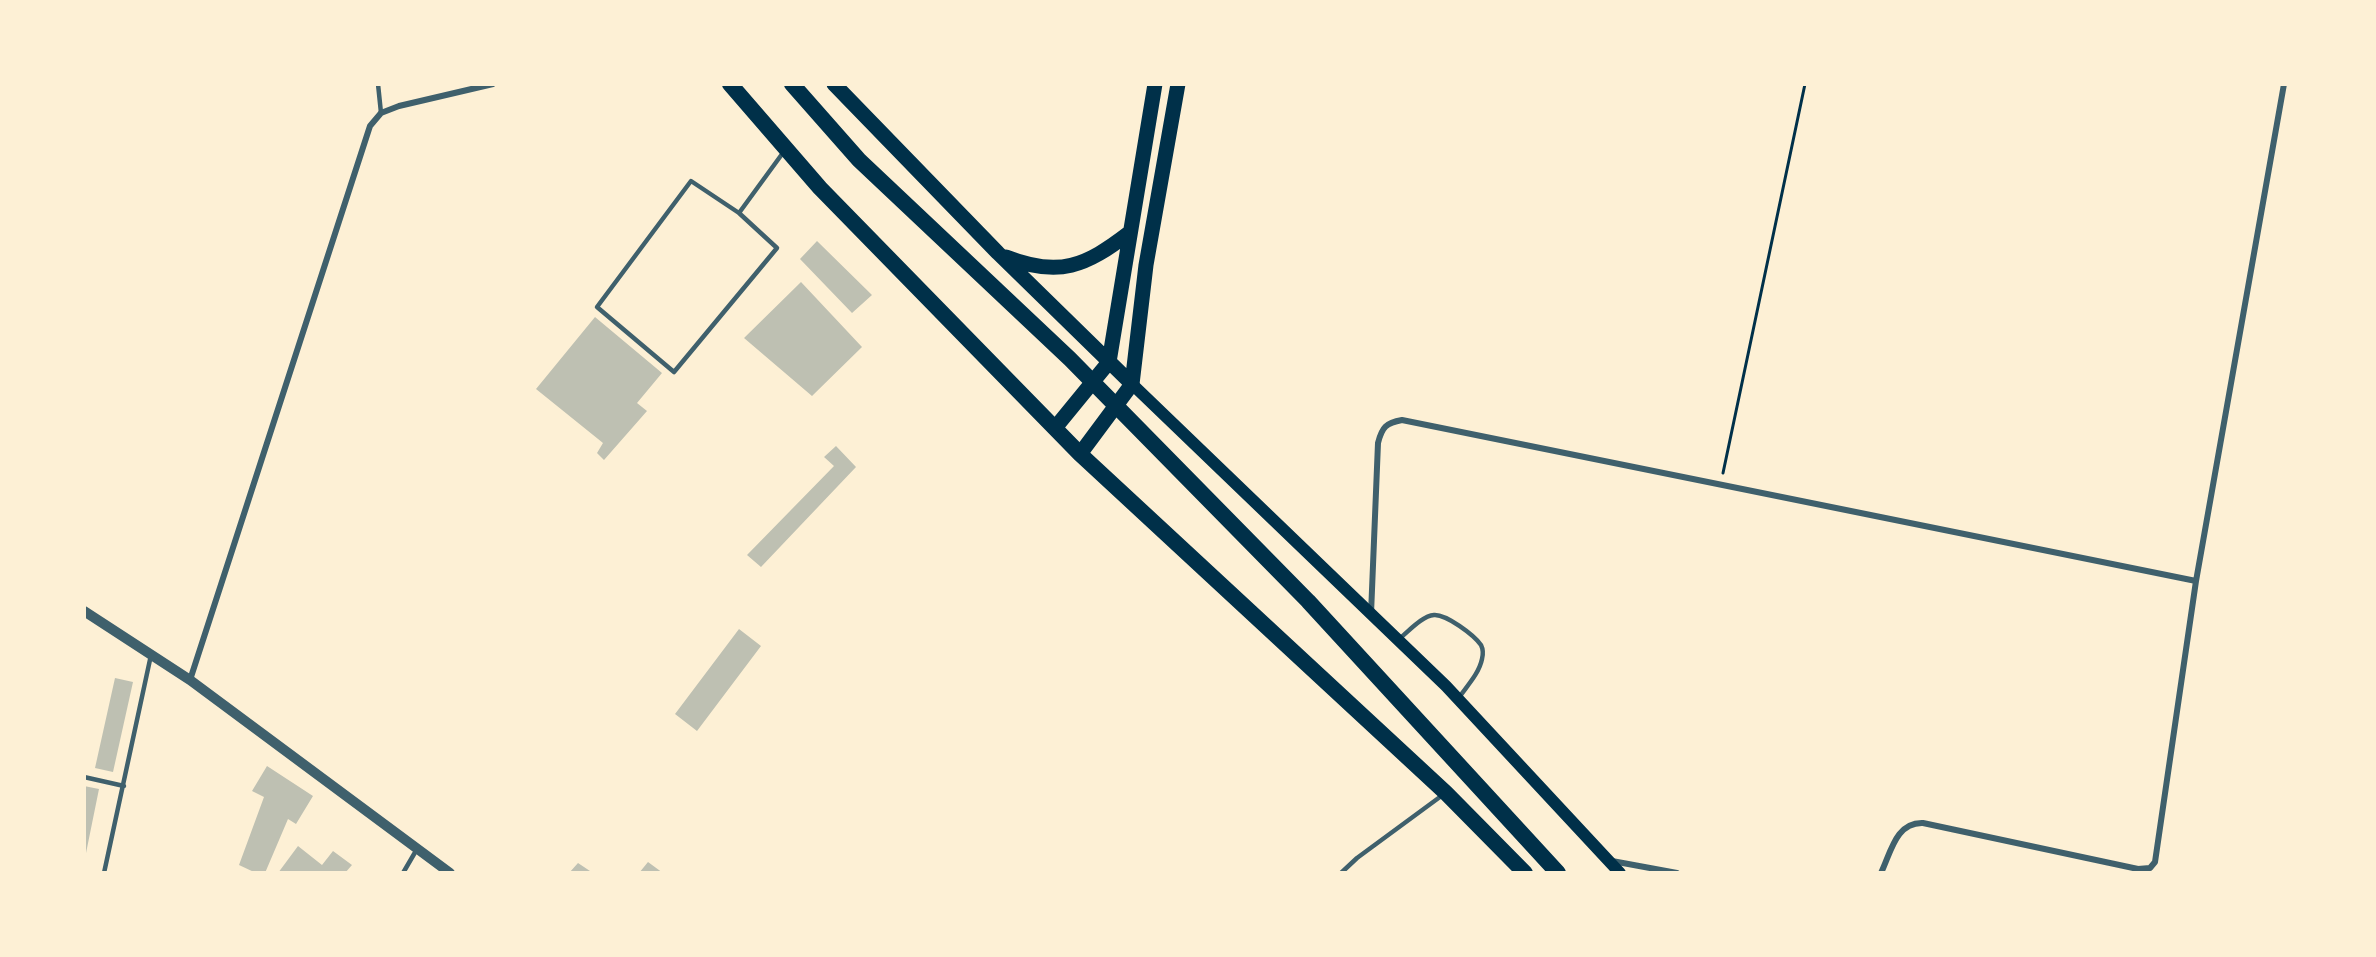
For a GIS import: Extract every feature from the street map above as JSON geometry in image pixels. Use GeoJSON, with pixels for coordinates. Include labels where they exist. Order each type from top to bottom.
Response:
{"type":"FeatureCollection","features":[{"type":"Feature","properties":{"kind":"highway"},"geometry":{"type":"LineString","coordinates":[[730,84],[820,188],[1080,454],[1446,793],[1525,873]]}},
{"type":"Feature","properties":{"kind":"highway"},"geometry":{"type":"LineString","coordinates":[[792,84],[859,160],[1070,359],[1308,602],[1558,873]]}},
{"type":"Feature","properties":{"kind":"main road"},"geometry":{"type":"LineString","coordinates":[[834,84],[998,253],[1458,699],[1620,873]]}},
{"type":"Feature","properties":{"kind":"main road"},"geometry":{"type":"LineString","coordinates":[[1055,429],[1109,362],[1155,84]]}},
{"type":"Feature","properties":{"kind":"main road"},"geometry":{"type":"LineString","coordinates":[[1080,454],[1132,384],[1146,265],[1178,84]]}},
{"type":"Feature","properties":{"kind":"main road"},"geometry":{"type":"LineString","coordinates":[[998,253],[1026,265],[1045,268],[1063,267],[1083,262],[1109,248],[1129,233]]}},
{"type":"Feature","properties":{"kind":"street"},"geometry":{"type":"LineString","coordinates":[[190,680],[370,126],[381,113],[399,106],[492,84]]}},
{"type":"Feature","properties":{"kind":"street"},"geometry":{"type":"LineString","coordinates":[[1881,873],[1902,829],[1911,823],[1923,823],[2138,869],[2150,868],[2155,862],[2196,581],[2284,84]]}},
{"type":"Feature","properties":{"kind":"street"},"geometry":{"type":"LineString","coordinates":[[1371,615],[1378,443],[1381,431],[1387,423],[1402,420],[2196,581]]}},
{"type":"Feature","properties":{"kind":"street"},"geometry":{"type":"LineString","coordinates":[[84,611],[190,680],[450,873]]}},
{"type":"Feature","properties":{"kind":"street"},"geometry":{"type":"LineString","coordinates":[[1608,861],[1677,873]]}},
{"type":"Feature","properties":{"kind":"lane"},"geometry":{"type":"LineString","coordinates":[[378,84],[381,113]]}},
{"type":"Feature","properties":{"kind":"lane"},"geometry":{"type":"LineString","coordinates":[[738,213],[786,148]]}},
{"type":"Feature","properties":{"kind":"lane"},"geometry":{"type":"LineString","coordinates":[[691,181],[738,213],[777,248],[674,372],[597,307],[691,181]]}},
{"type":"Feature","properties":{"kind":"lane"},"geometry":{"type":"LineString","coordinates":[[1398,640],[1427,617],[1435,615],[1449,620],[1475,638],[1482,649],[1482,658],[1476,672],[1458,699]]}},
{"type":"Feature","properties":{"kind":"lane"},"geometry":{"type":"LineString","coordinates":[[104,873],[151,655]]}},
{"type":"Feature","properties":{"kind":"lane"},"geometry":{"type":"LineString","coordinates":[[84,777],[124,786]]}},
{"type":"Feature","properties":{"kind":"lane"},"geometry":{"type":"LineString","coordinates":[[1341,873],[1357,858],[1446,793]]}},
{"type":"Feature","properties":{"kind":"lane"},"geometry":{"type":"LineString","coordinates":[[403,873],[417,849]]}},
{"type":"Feature","properties":{"kind":"path"},"geometry":{"type":"LineString","coordinates":[[1720,485],[1805,84]]}},
{"type":"Feature","properties":{"kind":"building"},"geometry":{"type":"Polygon","coordinates":[[[817,241],[872,295],[852,313],[800,259],[817,241]]]}},
{"type":"Feature","properties":{"kind":"building"},"geometry":{"type":"Polygon","coordinates":[[[801,282],[862,347],[812,396],[744,338],[801,282]]]}},
{"type":"Feature","properties":{"kind":"building"},"geometry":{"type":"Polygon","coordinates":[[[595,317],[662,373],[637,403],[647,411],[604,460],[597,453],[603,443],[536,389],[595,317]]]}},
{"type":"Feature","properties":{"kind":"building"},"geometry":{"type":"Polygon","coordinates":[[[836,446],[856,467],[761,567],[747,555],[834,466],[824,457],[836,446]]]}},
{"type":"Feature","properties":{"kind":"building"},"geometry":{"type":"Polygon","coordinates":[[[739,629],[761,646],[697,731],[675,714],[739,629]]]}},
{"type":"Feature","properties":{"kind":"building"},"geometry":{"type":"Polygon","coordinates":[[[115,678],[133,682],[113,772],[95,768],[115,678]]]}},
{"type":"Feature","properties":{"kind":"building"},"geometry":{"type":"Polygon","coordinates":[[[267,766],[313,796],[296,824],[288,819],[265,873],[256,873],[239,865],[264,797],[252,791],[267,766]]]}},
{"type":"Feature","properties":{"kind":"building"},"geometry":{"type":"Polygon","coordinates":[[[84,786],[99,789],[85,858],[84,858],[84,786]]]}},
{"type":"Feature","properties":{"kind":"building"},"geometry":{"type":"Polygon","coordinates":[[[298,846],[322,865],[333,851],[352,865],[345,873],[278,873],[298,846]]]}},
{"type":"Feature","properties":{"kind":"building"},"geometry":{"type":"Polygon","coordinates":[[[648,862],[663,873],[639,873],[648,862]]]}},
{"type":"Feature","properties":{"kind":"building"},"geometry":{"type":"Polygon","coordinates":[[[578,863],[593,873],[569,873],[578,863]]]}}]}
